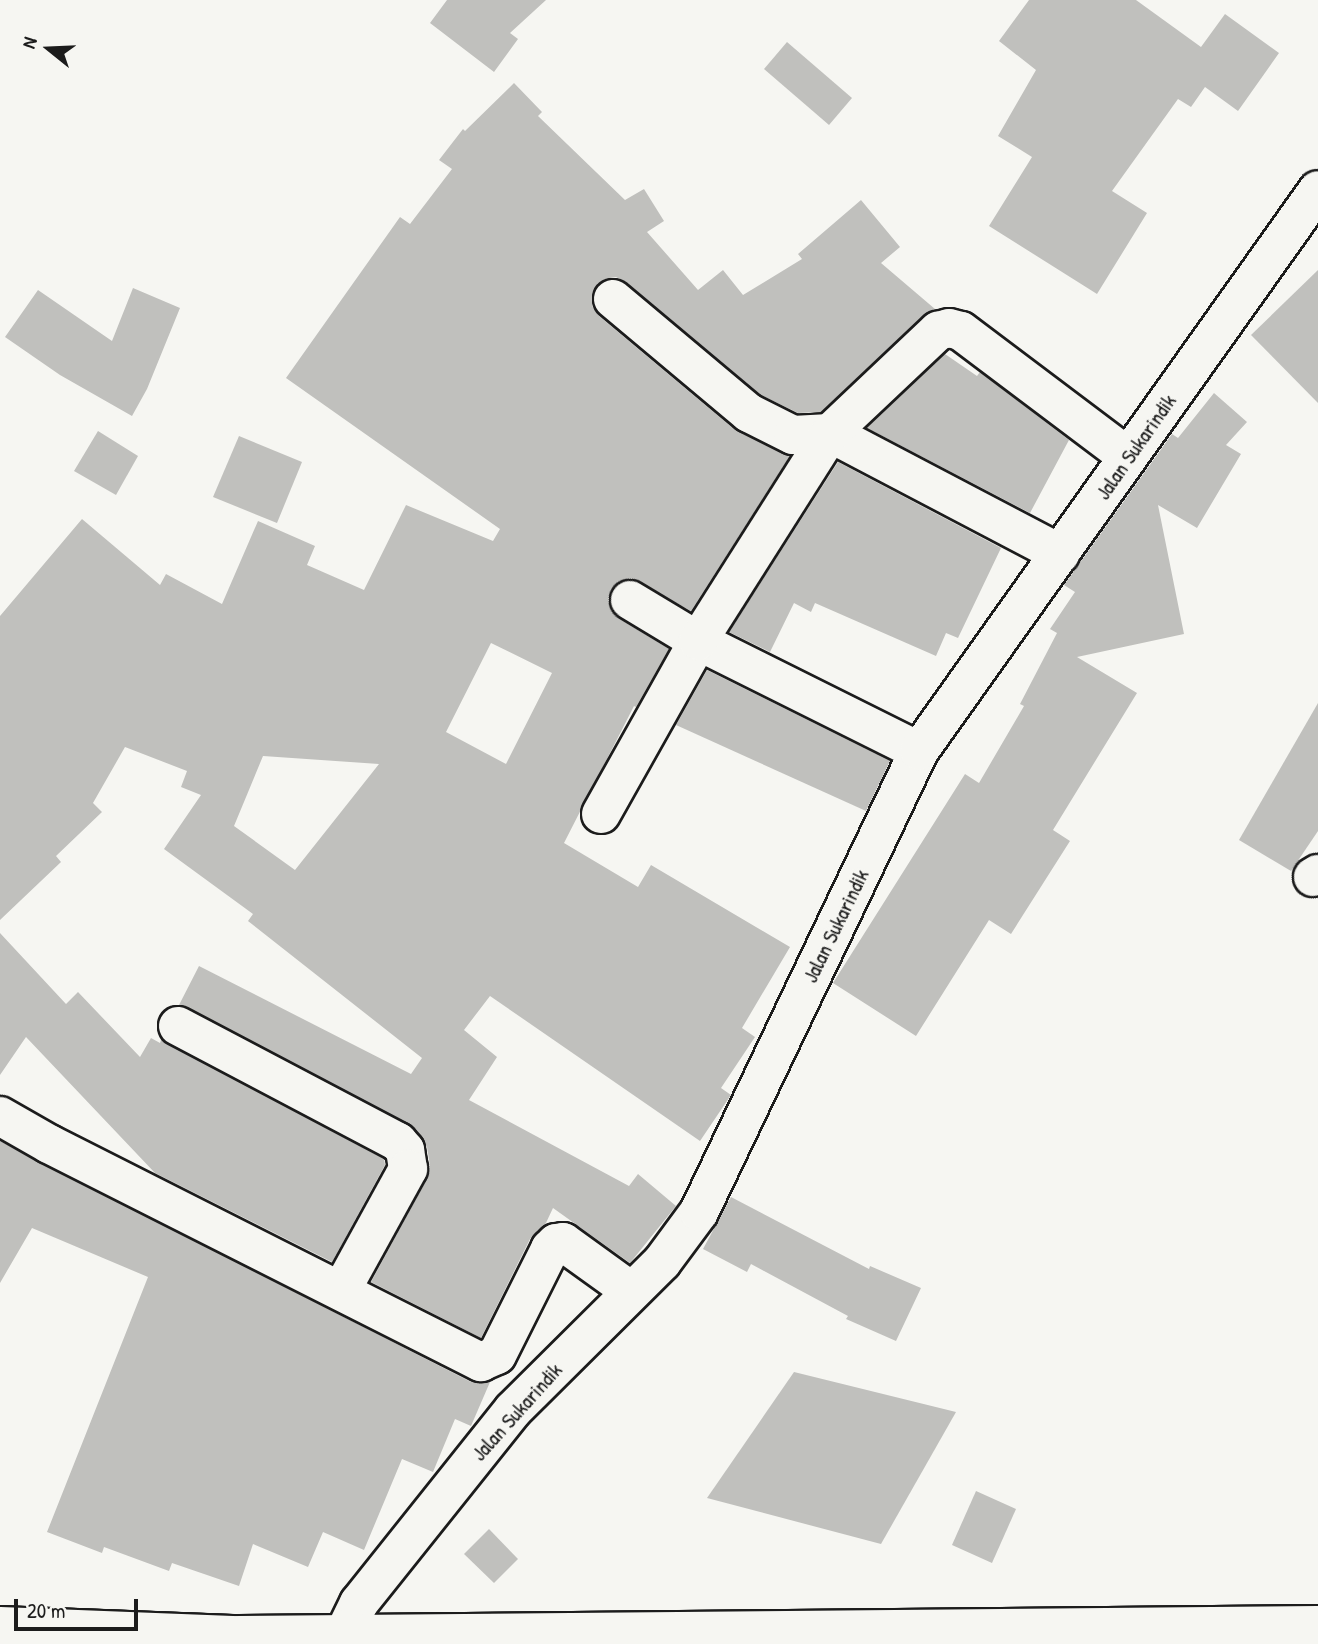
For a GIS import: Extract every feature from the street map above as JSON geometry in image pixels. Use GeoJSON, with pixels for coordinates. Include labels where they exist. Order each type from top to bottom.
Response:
{"type":"FeatureCollection","features":[{"type":"Feature","properties":{"kind":"street","name":"Jalan Sukarindik"},"geometry":{"type":"LineString","coordinates":[[340,1639],[359,1603],[513,1410],[662,1262],[699,1212],[919,751],[1318,190]]}},
{"type":"Feature","properties":{"kind":"street"},"geometry":{"type":"LineString","coordinates":[[613,299],[749,413],[793,435],[830,433],[1060,554]]}},
{"type":"Feature","properties":{"kind":"street"},"geometry":{"type":"LineString","coordinates":[[601,814],[698,641],[830,433],[938,331],[949,328],[961,331],[1128,457]]}},
{"type":"Feature","properties":{"kind":"street"},"geometry":{"type":"LineString","coordinates":[[630,600],[698,641],[919,751]]}},
{"type":"Feature","properties":{"kind":"street"},"geometry":{"type":"LineString","coordinates":[[178,1026],[398,1142],[405,1150],[408,1169],[341,1292]]}},
{"type":"Feature","properties":{"kind":"street"},"geometry":{"type":"LineString","coordinates":[[0,1116],[49,1144],[481,1362],[496,1355],[550,1249],[556,1243],[563,1242],[631,1291]]}},
{"type":"Feature","properties":{"kind":"street"},"geometry":{"type":"LineString","coordinates":[[0,1626],[239,1640],[1318,1625]]}},
{"type":"Feature","properties":{"kind":"building"},"geometry":{"type":"Polygon","coordinates":[[[447,0],[546,0],[510,33],[518,39],[494,72],[430,23],[447,0]]]}},
{"type":"Feature","properties":{"kind":"building"},"geometry":{"type":"Polygon","coordinates":[[[1029,0],[1136,0],[1201,47],[1225,14],[1279,53],[1238,111],[1205,87],[1191,107],[1178,99],[1112,191],[1147,213],[1097,294],[989,226],[1032,157],[998,136],[1036,70],[999,41],[1029,0]]]}},
{"type":"Feature","properties":{"kind":"building"},"geometry":{"type":"Polygon","coordinates":[[[787,42],[852,98],[829,125],[764,69],[787,42]]]}},
{"type":"Feature","properties":{"kind":"building"},"geometry":{"type":"Polygon","coordinates":[[[514,83],[542,112],[538,116],[625,200],[644,189],[664,221],[647,232],[698,290],[723,270],[743,295],[802,259],[798,254],[861,200],[900,247],[881,263],[935,309],[923,315],[821,412],[798,413],[761,395],[626,282],[616,277],[605,279],[597,284],[592,295],[592,306],[599,316],[735,430],[790,456],[691,611],[631,578],[620,581],[611,589],[608,600],[611,611],[669,649],[636,707],[634,706],[564,843],[638,887],[651,865],[790,947],[742,1028],[755,1037],[721,1088],[731,1095],[700,1141],[490,996],[464,1030],[497,1057],[469,1100],[629,1186],[638,1174],[676,1206],[630,1263],[553,1208],[545,1225],[530,1239],[481,1338],[371,1282],[427,1179],[430,1166],[427,1147],[414,1128],[179,1005],[199,966],[411,1074],[422,1058],[248,921],[253,914],[164,849],[201,795],[181,787],[187,771],[125,747],[93,803],[102,812],[56,856],[61,862],[0,920],[0,616],[82,519],[160,585],[166,574],[222,604],[258,521],[315,546],[307,565],[364,590],[406,505],[493,541],[500,529],[286,378],[400,217],[410,224],[452,169],[439,160],[463,129],[465,131],[514,83]],[[491,643],[446,732],[506,764],[552,673],[491,643]],[[263,756],[234,826],[295,870],[379,764],[263,756]]]}},
{"type":"Feature","properties":{"kind":"building"},"geometry":{"type":"Polygon","coordinates":[[[1318,270],[1318,403],[1251,335],[1318,270]]]}},
{"type":"Feature","properties":{"kind":"building"},"geometry":{"type":"Polygon","coordinates":[[[133,288],[180,308],[147,389],[132,416],[60,375],[5,337],[38,290],[112,341],[133,288]]]}},
{"type":"Feature","properties":{"kind":"building"},"geometry":{"type":"Polygon","coordinates":[[[945,354],[977,376],[980,372],[1069,440],[1030,513],[867,428],[945,354]]]}},
{"type":"Feature","properties":{"kind":"building"},"geometry":{"type":"Polygon","coordinates":[[[1214,393],[1247,422],[1226,445],[1241,454],[1197,528],[1158,505],[1184,634],[1077,657],[1137,693],[1053,830],[1070,841],[1011,934],[989,920],[916,1036],[833,983],[965,774],[979,783],[1024,706],[1020,704],[1057,633],[1050,629],[1075,592],[1064,585],[1172,434],[1178,438],[1214,393]]]}},
{"type":"Feature","properties":{"kind":"building"},"geometry":{"type":"Polygon","coordinates":[[[98,431],[138,456],[116,495],[74,471],[98,431]]]}},
{"type":"Feature","properties":{"kind":"building"},"geometry":{"type":"Polygon","coordinates":[[[239,436],[302,462],[277,523],[213,497],[239,436]]]}},
{"type":"Feature","properties":{"kind":"building"},"geometry":{"type":"Polygon","coordinates":[[[838,462],[1001,548],[958,638],[946,633],[936,656],[815,603],[811,612],[794,603],[770,652],[729,632],[838,462]]]}},
{"type":"Feature","properties":{"kind":"building"},"geometry":{"type":"Polygon","coordinates":[[[707,670],[890,761],[866,811],[676,725],[707,670]]]}},
{"type":"Feature","properties":{"kind":"building"},"geometry":{"type":"Polygon","coordinates":[[[1318,703],[1318,831],[1291,871],[1239,840],[1318,703]]]}},
{"type":"Feature","properties":{"kind":"building"},"geometry":{"type":"Polygon","coordinates":[[[0,933],[66,1004],[78,992],[140,1057],[151,1038],[160,1043],[161,1040],[384,1159],[385,1165],[332,1262],[155,1173],[26,1037],[0,1075],[0,933]]]}},
{"type":"Feature","properties":{"kind":"building"},"geometry":{"type":"Polygon","coordinates":[[[0,1141],[471,1382],[490,1382],[471,1426],[455,1419],[433,1472],[402,1459],[364,1550],[323,1532],[308,1567],[253,1544],[239,1586],[172,1563],[169,1571],[104,1547],[102,1553],[47,1532],[148,1277],[32,1228],[0,1283],[0,1141]]]}},
{"type":"Feature","properties":{"kind":"building"},"geometry":{"type":"Polygon","coordinates":[[[731,1197],[869,1269],[870,1266],[921,1288],[896,1341],[846,1319],[848,1316],[751,1264],[747,1272],[703,1249],[731,1197]]]}},
{"type":"Feature","properties":{"kind":"building"},"geometry":{"type":"Polygon","coordinates":[[[794,1372],[956,1412],[881,1544],[707,1498],[794,1372]]]}},
{"type":"Feature","properties":{"kind":"building"},"geometry":{"type":"Polygon","coordinates":[[[976,1491],[1016,1509],[992,1563],[952,1545],[976,1491]]]}},
{"type":"Feature","properties":{"kind":"building"},"geometry":{"type":"Polygon","coordinates":[[[489,1529],[518,1559],[494,1583],[464,1554],[489,1529]]]}}]}
